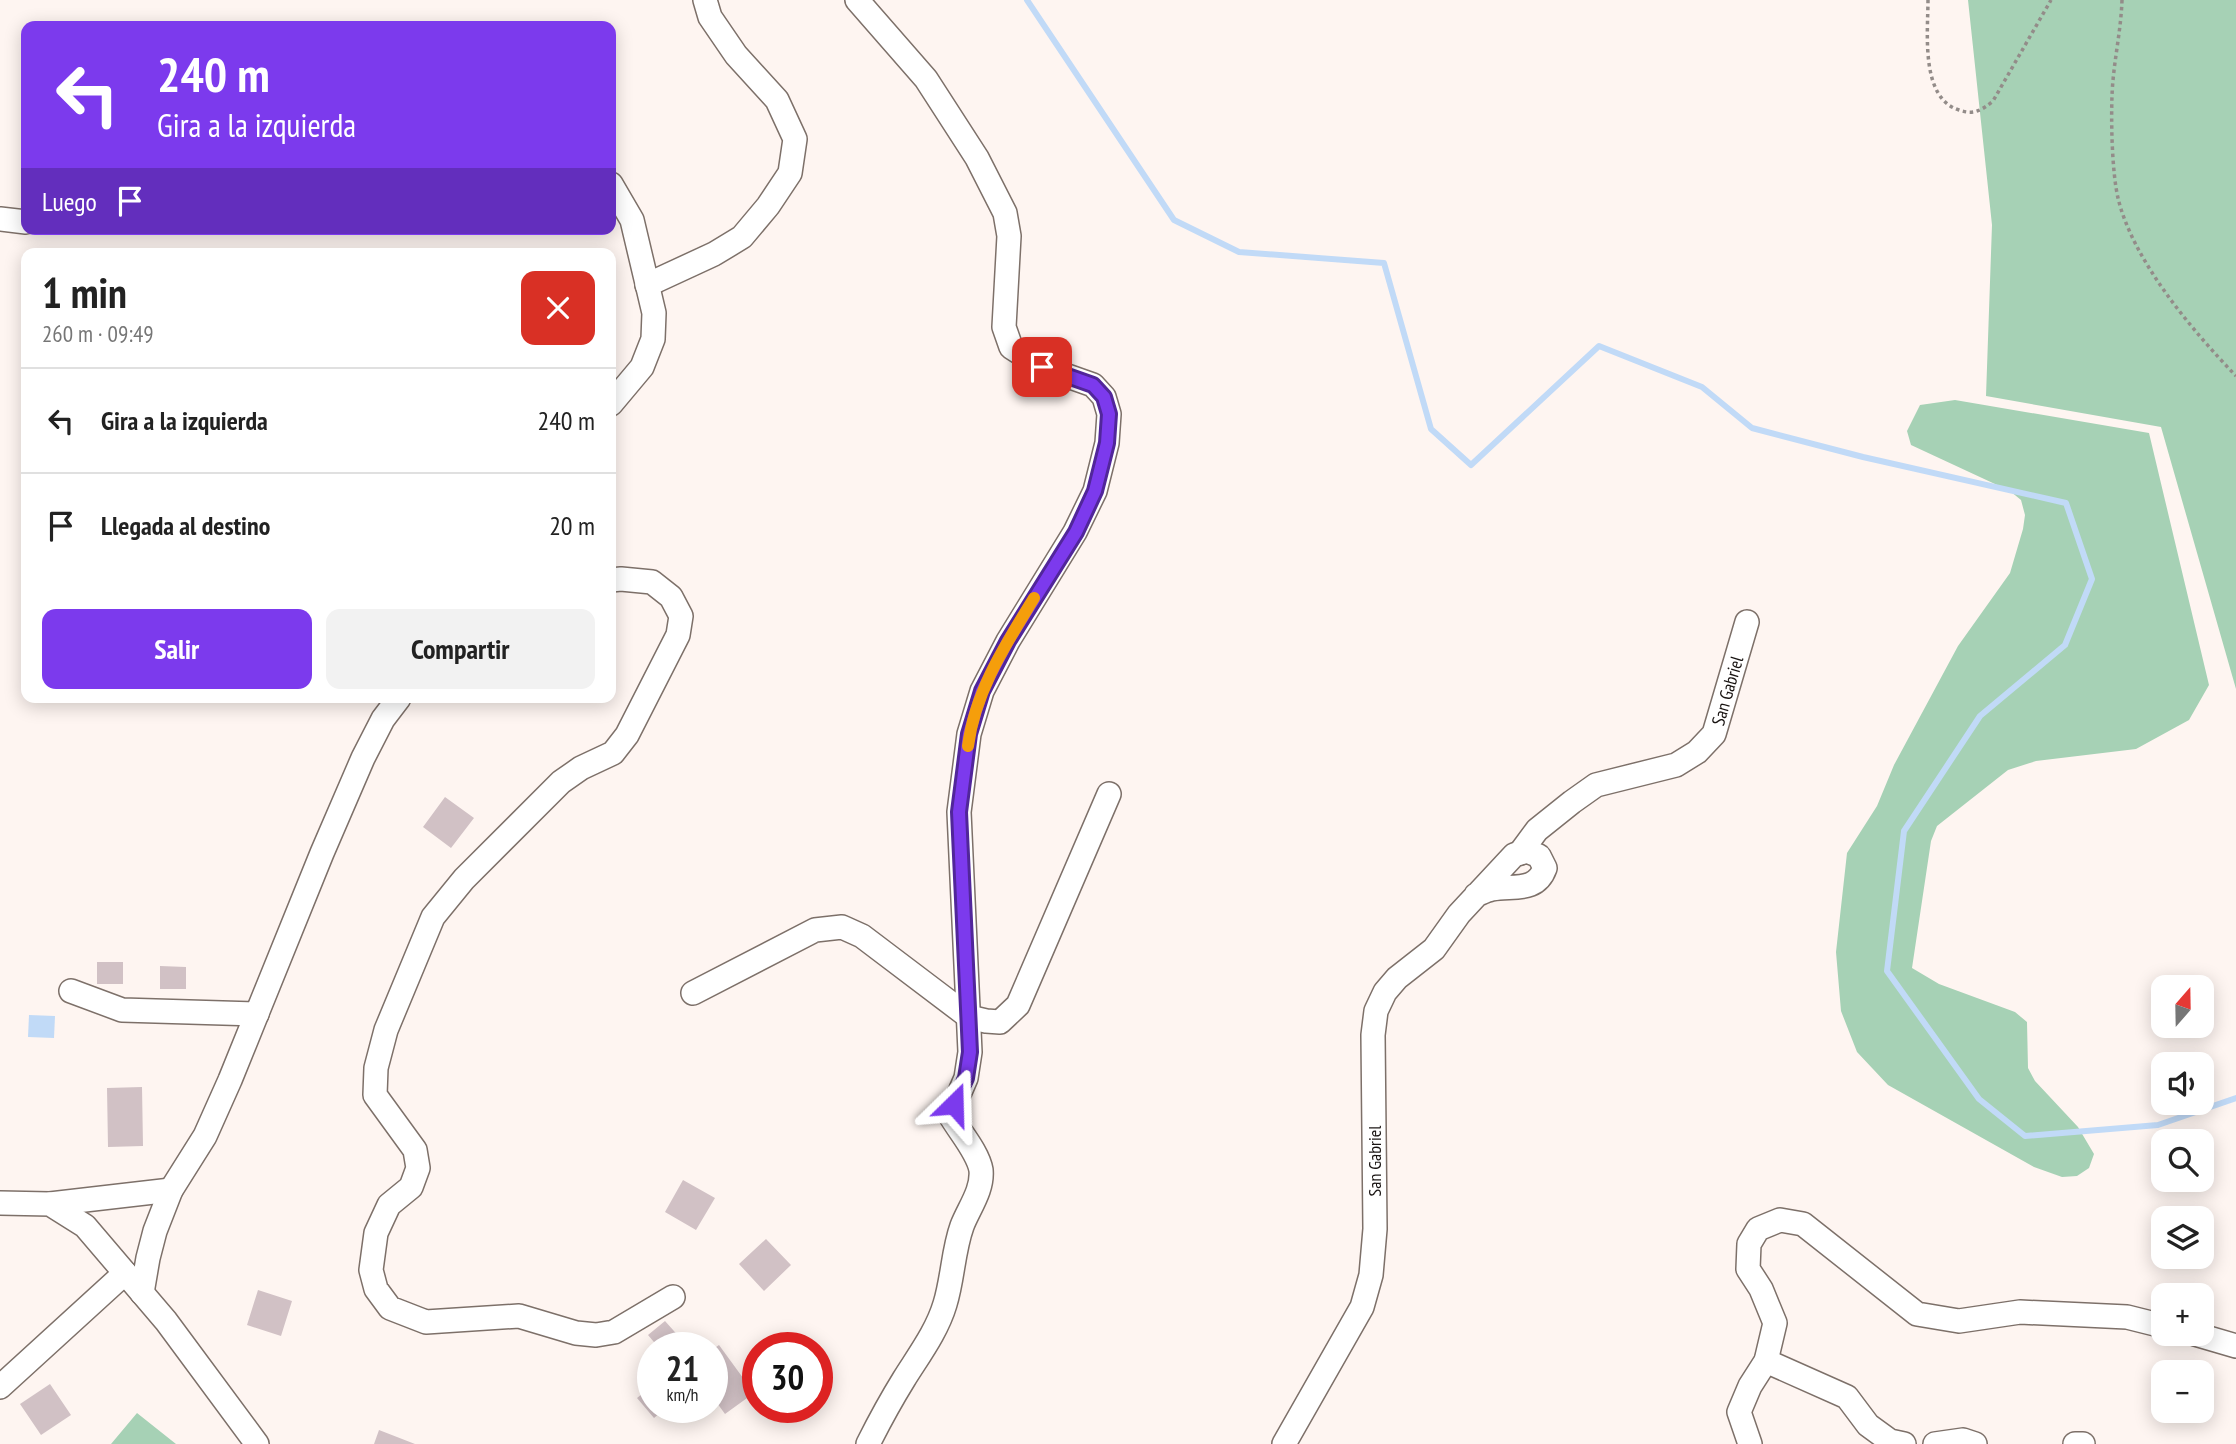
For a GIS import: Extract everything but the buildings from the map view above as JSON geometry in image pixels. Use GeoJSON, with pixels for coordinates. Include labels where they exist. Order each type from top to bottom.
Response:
{"type":"FeatureCollection","features":[{"type":"Feature","properties":{"kind":"street"},"geometry":{"type":"LineString","coordinates":[[647,285],[714,254],[742,237],[768,206],[790,173],[795,139],[777,100],[736,55],[710,17],[705,0]]}},
{"type":"Feature","properties":{"kind":"street"},"geometry":{"type":"LineString","coordinates":[[857,0],[926,79],[978,158],[1005,213],[1009,236],[1004,327],[1011,347],[1042,367],[1093,385],[1104,397],[1109,414],[1107,443],[1095,491],[1076,532],[1008,641],[982,691],[969,734],[959,812],[970,1052],[966,1078],[950,1115],[972,1148],[981,1171],[976,1195],[955,1249],[945,1304],[929,1340],[886,1407],[867,1444]]}},
{"type":"Feature","properties":{"kind":"street"},"geometry":{"type":"LineString","coordinates":[[616,193],[632,220],[654,313],[653,339],[642,367],[616,398]]}},
{"type":"Feature","properties":{"kind":"street"},"geometry":{"type":"LineString","coordinates":[[0,219],[21,221]]}},
{"type":"Feature","properties":{"kind":"street"},"geometry":{"type":"LineString","coordinates":[[616,580],[652,582],[671,597],[681,616],[678,635],[627,735],[613,753],[581,768],[561,782],[464,878],[433,917],[386,1030],[376,1068],[375,1095],[415,1150],[418,1168],[411,1187],[389,1205],[376,1233],[371,1270],[376,1289],[390,1307],[426,1322],[519,1317],[576,1333],[596,1335],[614,1332],[673,1297]]}},
{"type":"Feature","properties":{"kind":"street","name":"San Gabriel"},"geometry":{"type":"LineString","coordinates":[[1284,1444],[1362,1307],[1371,1275],[1375,1229],[1373,1035],[1376,1012],[1385,992],[1397,978],[1434,948],[1459,914],[1514,855],[1520,853],[1537,830],[1572,802],[1596,785],[1676,765],[1697,752],[1714,734],[1747,622]]}},
{"type":"Feature","properties":{"kind":"street"},"geometry":{"type":"LineString","coordinates":[[142,1293],[155,1231],[171,1190],[205,1136],[363,758],[383,719],[395,703]]}},
{"type":"Feature","properties":{"kind":"street"},"geometry":{"type":"LineString","coordinates":[[693,993],[815,930],[842,927],[862,936],[969,1017],[1000,1022],[1018,1005],[1109,794]]}},
{"type":"Feature","properties":{"kind":"street"},"geometry":{"type":"LineString","coordinates":[[1476,895],[1491,889],[1528,886],[1541,877],[1545,868],[1539,856],[1527,851],[1520,853]]}},
{"type":"Feature","properties":{"kind":"street"},"geometry":{"type":"LineString","coordinates":[[71,991],[122,1010],[257,1014]]}},
{"type":"Feature","properties":{"kind":"street"},"geometry":{"type":"LineString","coordinates":[[0,1203],[50,1204],[171,1190]]}},
{"type":"Feature","properties":{"kind":"street"},"geometry":{"type":"LineString","coordinates":[[50,1204],[85,1226],[166,1321],[257,1444]]}},
{"type":"Feature","properties":{"kind":"street"},"geometry":{"type":"LineString","coordinates":[[1750,1444],[1739,1412],[1750,1386],[1766,1361],[1775,1323],[1761,1289],[1748,1269],[1749,1244],[1758,1229],[1780,1220],[1803,1224],[1917,1314],[1959,1321],[2020,1312],[2127,1317],[2151,1323]]}},
{"type":"Feature","properties":{"kind":"street"},"geometry":{"type":"LineString","coordinates":[[0,1387],[125,1273]]}},
{"type":"Feature","properties":{"kind":"street"},"geometry":{"type":"LineString","coordinates":[[2214,1340],[2236,1346]]}},
{"type":"Feature","properties":{"kind":"street"},"geometry":{"type":"LineString","coordinates":[[1766,1361],[1847,1397],[1868,1425],[1890,1441],[1904,1444]]}},
{"type":"Feature","properties":{"kind":"street"},"geometry":{"type":"LineString","coordinates":[[1935,1444],[1963,1440],[1975,1444]]}},
{"type":"Feature","properties":{"kind":"street"},"geometry":{"type":"LineString","coordinates":[[2075,1444],[2082,1444]]}},
{"type":"Feature","properties":{"kind":"path"},"geometry":{"type":"LineString","coordinates":[[1928,0],[1927,53],[1939,97],[1953,109],[1970,114],[1993,101],[2051,0]]}},
{"type":"Feature","properties":{"kind":"path"},"geometry":{"type":"LineString","coordinates":[[2122,0],[2112,95],[2118,198],[2143,259],[2203,342],[2236,376]]}},
{"type":"Feature","properties":{"kind":"green space"},"geometry":{"type":"Polygon","coordinates":[[[1968,0],[2236,0],[2236,689],[2161,427],[1986,396],[1992,225],[1968,0]]]}},
{"type":"Feature","properties":{"kind":"green space"},"geometry":{"type":"Polygon","coordinates":[[[1955,400],[2149,433],[2209,685],[2189,720],[2136,749],[2036,761],[2008,770],[1937,826],[1931,841],[1912,968],[1939,984],[2015,1012],[2027,1022],[2028,1068],[2035,1081],[2078,1127],[2094,1154],[2089,1168],[2077,1176],[2062,1177],[2034,1167],[1888,1085],[1857,1052],[1841,1011],[1836,952],[1847,853],[1877,806],[1894,765],[1958,646],[2010,573],[2023,529],[2025,515],[2021,500],[2010,491],[1911,445],[1907,431],[1920,405],[1955,400]]]}},
{"type":"Feature","properties":{"kind":"green space"},"geometry":{"type":"Polygon","coordinates":[[[137,1413],[176,1444],[111,1444],[137,1413]]]}},
{"type":"Feature","properties":{"kind":"water"},"geometry":{"type":"Polygon","coordinates":[[[29,1015],[55,1016],[54,1038],[28,1037],[29,1015]]]}},
{"type":"Feature","properties":{"kind":"waterway"},"geometry":{"type":"LineString","coordinates":[[1027,0],[1174,220],[1239,252],[1384,263],[1431,429],[1471,465],[1599,346],[1702,387],[1752,428],[1863,457],[2066,503],[2092,579],[2065,645],[1980,716],[1904,831],[1887,971],[1979,1099],[2025,1136],[2158,1125],[2236,1098]]}},
{"type":"Feature","properties":{"kind":"slow traffic"},"geometry":{"type":"LineString","coordinates":[[968,746],[982,691],[1034,598]]}},
{"type":"Feature","properties":{"kind":"route"},"geometry":{"type":"LineString","coordinates":[[954,1104],[966,1078],[970,1052],[959,812],[969,734],[982,691],[1008,641],[1076,532],[1095,491],[1107,443],[1109,414],[1104,397],[1093,385],[1042,367]]}}]}
